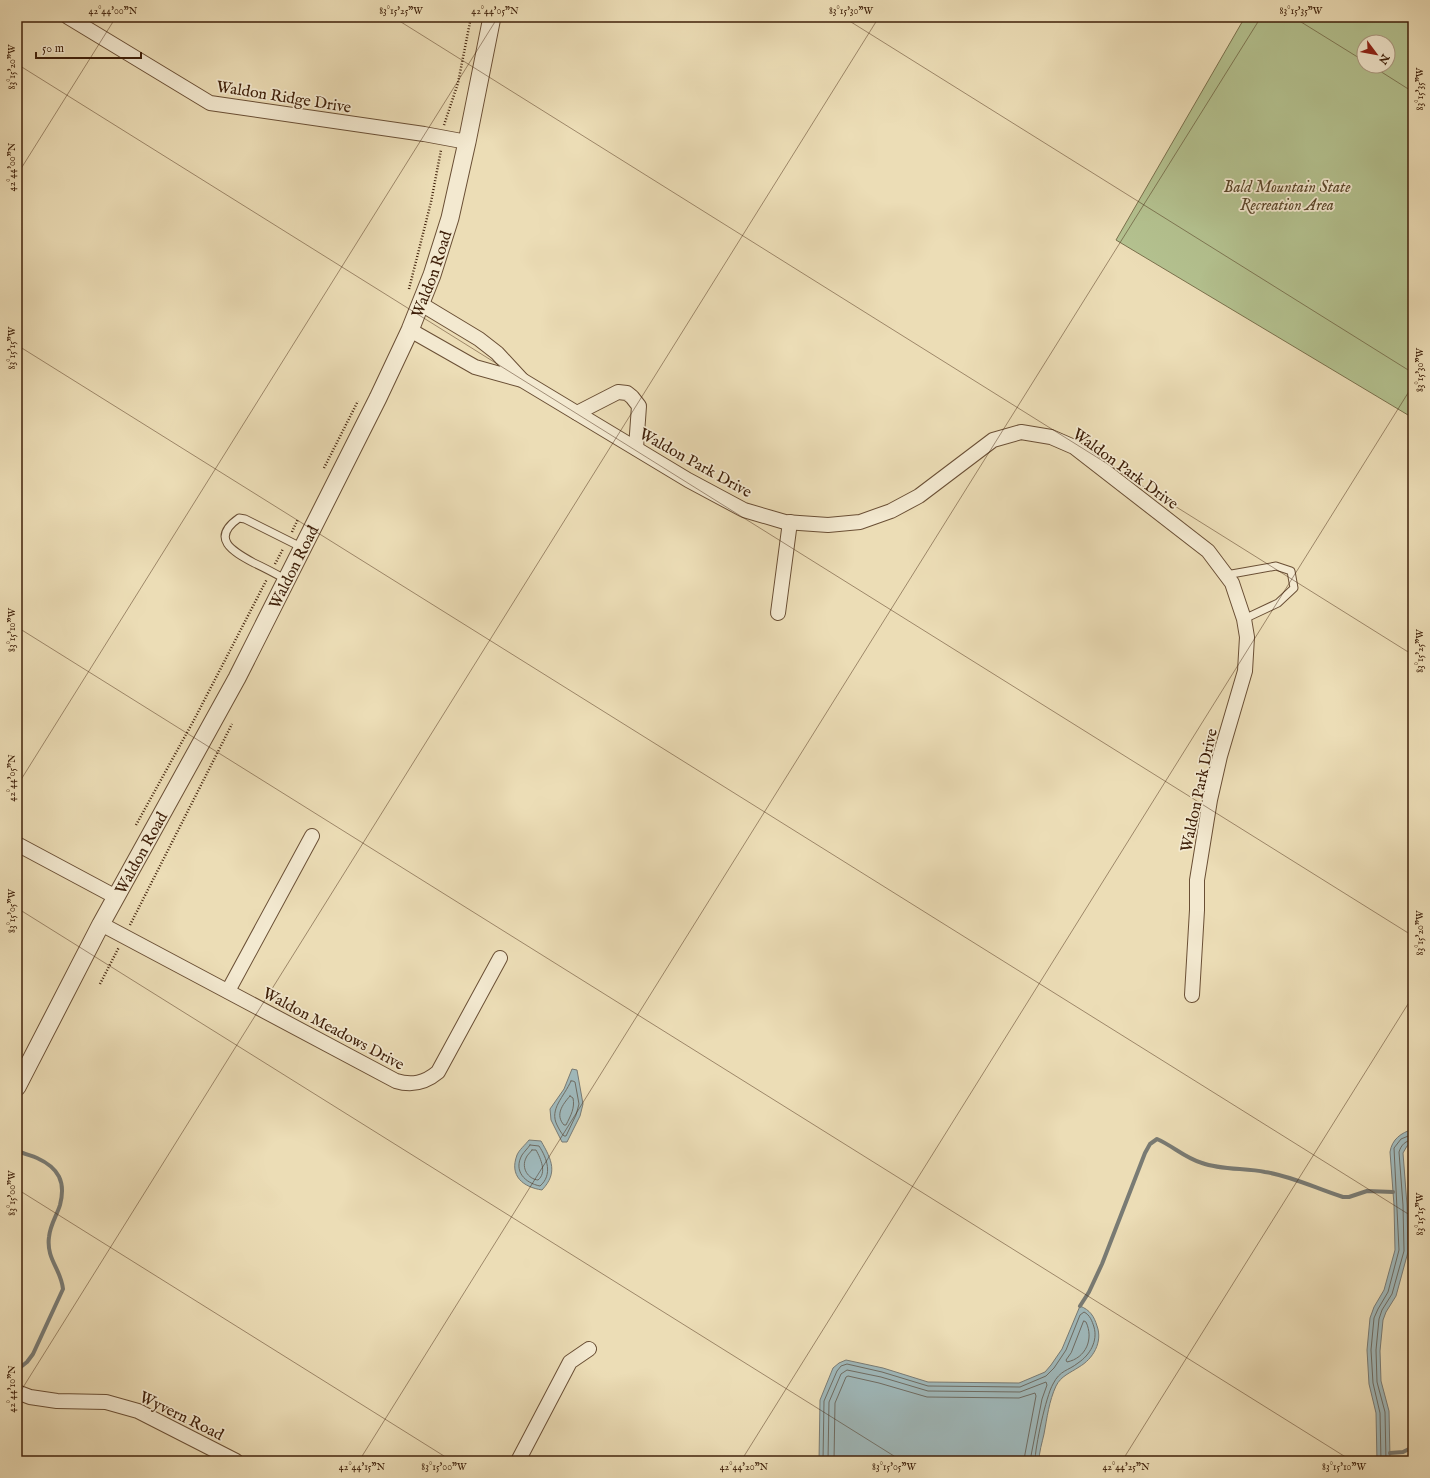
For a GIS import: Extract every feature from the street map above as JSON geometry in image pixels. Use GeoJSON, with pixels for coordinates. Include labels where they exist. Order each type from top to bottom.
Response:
{"type":"FeatureCollection","features":[{"type":"Feature","properties":{"kind":"street","name":"Waldon Ridge Drive"},"geometry":{"type":"LineString","coordinates":[[68,17],[210,103],[467,142]]}},
{"type":"Feature","properties":{"kind":"street","name":"Waldon Road"},"geometry":{"type":"LineString","coordinates":[[17,1087],[116,897],[216,716],[287,580],[378,398],[410,330],[443,242],[453,205],[492,17]]}},
{"type":"Feature","properties":{"kind":"street","name":"Waldon Park Drive"},"geometry":{"type":"LineString","coordinates":[[421,304],[479,339],[497,353],[522,380]]}},
{"type":"Feature","properties":{"kind":"street","name":"Waldon Park Drive"},"geometry":{"type":"LineString","coordinates":[[410,330],[475,367],[522,380],[688,480],[744,510],[790,522],[828,525],[860,522],[891,511],[919,496],[993,440],[1021,432],[1051,437],[1074,447],[1208,551],[1232,583],[1244,619],[1247,637],[1245,671],[1210,800],[1197,880],[1197,910],[1192,995]]}},
{"type":"Feature","properties":{"kind":"street"},"geometry":{"type":"LineString","coordinates":[[577,412],[618,392],[627,393],[639,406],[636,448]]}},
{"type":"Feature","properties":{"kind":"street"},"geometry":{"type":"LineString","coordinates":[[778,613],[790,522]]}},
{"type":"Feature","properties":{"kind":"street"},"geometry":{"type":"LineString","coordinates":[[228,991],[312,836]]}},
{"type":"Feature","properties":{"kind":"street"},"geometry":{"type":"LineString","coordinates":[[17,844],[116,897]]}},
{"type":"Feature","properties":{"kind":"street","name":"Waldon Meadows Drive"},"geometry":{"type":"LineString","coordinates":[[102,924],[396,1081],[412,1084],[426,1081],[438,1072],[500,958]]}},
{"type":"Feature","properties":{"kind":"street"},"geometry":{"type":"LineString","coordinates":[[518,1461],[570,1362],[589,1349]]}},
{"type":"Feature","properties":{"kind":"street","name":"Wyvern Road"},"geometry":{"type":"LineString","coordinates":[[17,1392],[30,1397],[57,1401],[106,1402],[138,1411],[236,1461]]}},
{"type":"Feature","properties":{"kind":"lane"},"geometry":{"type":"LineString","coordinates":[[287,580],[235,552],[227,545],[225,537],[227,531],[232,523],[239,518],[245,519],[303,548]]}},
{"type":"Feature","properties":{"kind":"lane"},"geometry":{"type":"LineString","coordinates":[[1226,575],[1276,566],[1291,571],[1294,588],[1278,603],[1244,619]]}},
{"type":"Feature","properties":{"kind":"path"},"geometry":{"type":"LineString","coordinates":[[408,292],[431,202],[445,121],[458,84],[471,17]]}},
{"type":"Feature","properties":{"kind":"path"},"geometry":{"type":"LineString","coordinates":[[323,470],[358,400]]}},
{"type":"Feature","properties":{"kind":"path"},"geometry":{"type":"LineString","coordinates":[[134,829],[194,720],[302,512]]}},
{"type":"Feature","properties":{"kind":"path"},"geometry":{"type":"LineString","coordinates":[[100,984],[232,724]]}},
{"type":"Feature","properties":{"kind":"green space","name":"Bald Mountain State Recreation Area"},"geometry":{"type":"Polygon","coordinates":[[[1245,17],[1413,17],[1413,418],[1116,240],[1245,17]]]}},
{"type":"Feature","properties":{"kind":"water"},"geometry":{"type":"Polygon","coordinates":[[[572,1069],[577,1070],[583,1104],[580,1116],[567,1142],[562,1142],[551,1120],[550,1109],[564,1089],[572,1069]]]}},
{"type":"Feature","properties":{"kind":"water"},"geometry":{"type":"Polygon","coordinates":[[[1413,1129],[1413,1143],[1407,1146],[1403,1153],[1407,1205],[1408,1252],[1396,1296],[1383,1320],[1380,1351],[1381,1381],[1389,1411],[1390,1461],[1377,1461],[1376,1413],[1369,1384],[1367,1350],[1370,1318],[1374,1307],[1384,1290],[1395,1250],[1391,1147],[1398,1137],[1413,1129]]]}},
{"type":"Feature","properties":{"kind":"water"},"geometry":{"type":"Polygon","coordinates":[[[529,1140],[541,1141],[552,1166],[550,1178],[542,1190],[529,1186],[516,1175],[515,1162],[517,1155],[529,1140]]]}},
{"type":"Feature","properties":{"kind":"water"},"geometry":{"type":"Polygon","coordinates":[[[1080,1306],[1089,1311],[1094,1319],[1099,1332],[1098,1344],[1096,1350],[1084,1364],[1063,1377],[1056,1386],[1048,1410],[1039,1461],[819,1461],[820,1400],[833,1368],[839,1363],[846,1360],[883,1368],[928,1382],[1019,1383],[1045,1372],[1051,1365],[1062,1349],[1080,1306]]]}},
{"type":"Feature","properties":{"kind":"waterway"},"geometry":{"type":"LineString","coordinates":[[1080,1306],[1089,1292],[1102,1264],[1145,1153],[1150,1144],[1157,1139],[1190,1158],[1202,1163],[1217,1167],[1275,1174],[1343,1197],[1349,1197],[1367,1191],[1393,1192]]}},
{"type":"Feature","properties":{"kind":"waterway"},"geometry":{"type":"LineString","coordinates":[[17,1150],[37,1158],[51,1166],[56,1171],[61,1183],[62,1197],[51,1228],[49,1245],[63,1289],[33,1354],[27,1362],[17,1370]]}},
{"type":"Feature","properties":{"kind":"waterway"},"geometry":{"type":"LineString","coordinates":[[1390,1453],[1403,1452],[1413,1447]]}}]}
